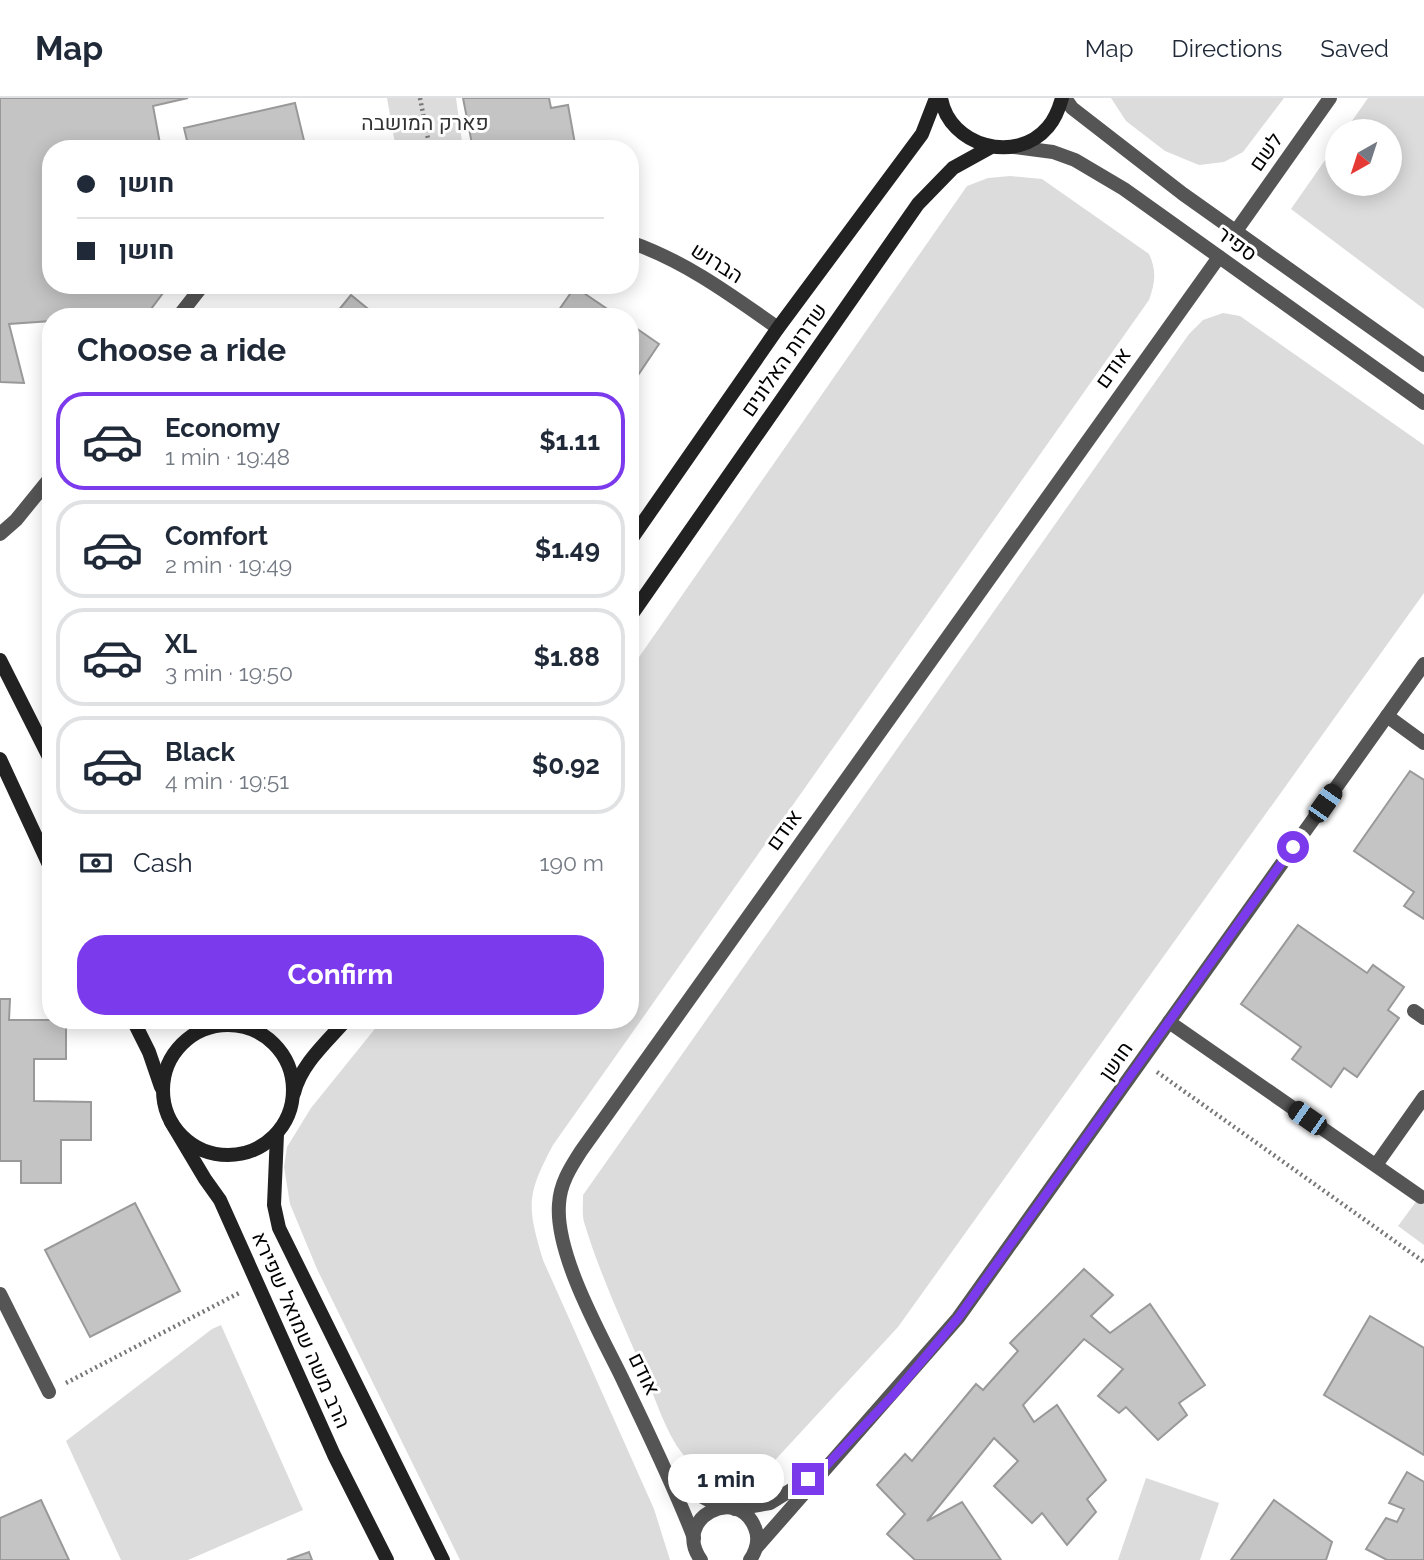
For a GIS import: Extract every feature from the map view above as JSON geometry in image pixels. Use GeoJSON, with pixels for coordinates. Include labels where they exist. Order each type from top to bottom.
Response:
{"type":"FeatureCollection","features":[{"type":"Feature","properties":{"kind":"main road"},"geometry":{"type":"LineString","coordinates":[[939,98],[949,119],[960,132],[974,142],[991,148],[1014,147],[1032,140],[1047,129],[1064,98]]}},
{"type":"Feature","properties":{"kind":"main road","name":"שדרות האלונים"},"geometry":{"type":"LineString","coordinates":[[639,528],[778,328],[922,134],[939,98]]}},
{"type":"Feature","properties":{"kind":"main road","name":"שדרות האלונים"},"geometry":{"type":"LineString","coordinates":[[639,604],[918,204],[953,168],[991,148]]}},
{"type":"Feature","properties":{"kind":"main road"},"geometry":{"type":"LineString","coordinates":[[0,660],[42,743]]}},
{"type":"Feature","properties":{"kind":"main road"},"geometry":{"type":"LineString","coordinates":[[0,759],[42,850]]}},
{"type":"Feature","properties":{"kind":"main road"},"geometry":{"type":"LineString","coordinates":[[138,1029],[149,1052],[171,1122],[184,1139],[194,1146],[212,1154],[224,1155],[237,1155],[259,1148],[277,1133],[292,1105],[297,1083],[307,1064],[338,1029]]}},
{"type":"Feature","properties":{"kind":"main road"},"geometry":{"type":"LineString","coordinates":[[162,1092],[165,1070],[175,1051],[202,1029]]}},
{"type":"Feature","properties":{"kind":"main road"},"geometry":{"type":"LineString","coordinates":[[248,1029],[262,1034],[280,1050],[289,1066],[293,1082],[292,1105]]}},
{"type":"Feature","properties":{"kind":"main road","name":"הרב משה שמואל שפירא"},"geometry":{"type":"LineString","coordinates":[[171,1122],[220,1199],[334,1455],[387,1560]]}},
{"type":"Feature","properties":{"kind":"main road","name":"הרב משה שמואל שפירא"},"geometry":{"type":"LineString","coordinates":[[277,1133],[274,1205],[279,1228],[443,1560]]}},
{"type":"Feature","properties":{"kind":"street","name":"ספיר"},"geometry":{"type":"LineString","coordinates":[[1064,98],[1072,108],[1153,171],[1424,365]]}},
{"type":"Feature","properties":{"kind":"street","name":"לשם"},"geometry":{"type":"LineString","coordinates":[[1236,231],[1330,98]]}},
{"type":"Feature","properties":{"kind":"street","name":"ספיר"},"geometry":{"type":"LineString","coordinates":[[1014,147],[1053,152],[1075,160],[1124,188],[1424,403]]}},
{"type":"Feature","properties":{"kind":"street","name":"הברוש"},"geometry":{"type":"LineString","coordinates":[[639,245],[703,276],[778,328]]}},
{"type":"Feature","properties":{"kind":"street","name":"אודם"},"geometry":{"type":"LineString","coordinates":[[701,1560],[663,1464],[587,1305],[570,1263],[559,1220],[563,1184],[597,1128],[1219,257]]}},
{"type":"Feature","properties":{"kind":"street"},"geometry":{"type":"LineString","coordinates":[[185,308],[196,294]]}},
{"type":"Feature","properties":{"kind":"street"},"geometry":{"type":"LineString","coordinates":[[0,534],[16,520],[42,488]]}},
{"type":"Feature","properties":{"kind":"street","name":"חושן"},"geometry":{"type":"LineString","coordinates":[[753,1555],[824,1468],[894,1394],[958,1318],[1424,664]]}},
{"type":"Feature","properties":{"kind":"street"},"geometry":{"type":"LineString","coordinates":[[1387,716],[1424,743]]}},
{"type":"Feature","properties":{"kind":"street"},"geometry":{"type":"LineString","coordinates":[[1169,1022],[1422,1197]]}},
{"type":"Feature","properties":{"kind":"street"},"geometry":{"type":"LineString","coordinates":[[1376,1166],[1424,1097]]}},
{"type":"Feature","properties":{"kind":"street"},"geometry":{"type":"LineString","coordinates":[[0,1294],[49,1392]]}},
{"type":"Feature","properties":{"kind":"street","name":"אודם"},"geometry":{"type":"LineString","coordinates":[[663,1464],[689,1490],[746,1514],[754,1524],[757,1536],[753,1555]]}},
{"type":"Feature","properties":{"kind":"street","name":"חושן"},"geometry":{"type":"LineString","coordinates":[[728,1508],[770,1503],[824,1468]]}},
{"type":"Feature","properties":{"kind":"street"},"geometry":{"type":"LineString","coordinates":[[694,1538],[701,1519],[710,1511],[728,1508]]}},
{"type":"Feature","properties":{"kind":"path"},"geometry":{"type":"LineString","coordinates":[[420,98],[428,140]]}},
{"type":"Feature","properties":{"kind":"path"},"geometry":{"type":"LineString","coordinates":[[1142,1061],[1424,1262]]}},
{"type":"Feature","properties":{"kind":"path"},"geometry":{"type":"LineString","coordinates":[[49,1392],[258,1284]]}},
{"type":"Feature","properties":{"kind":"green space","name":"פארק המושבה"},"geometry":{"type":"Polygon","coordinates":[[[387,98],[456,98],[462,140],[394,140],[387,98]]]}},
{"type":"Feature","properties":{"kind":"green space"},"geometry":{"type":"Polygon","coordinates":[[[1111,98],[1284,98],[1243,152],[1224,162],[1199,165],[1165,151],[1126,121],[1111,98]]]}},
{"type":"Feature","properties":{"kind":"green space"},"geometry":{"type":"Polygon","coordinates":[[[1368,98],[1424,98],[1424,309],[1291,209],[1325,160],[1325,196],[1402,196],[1402,119],[1353,119],[1368,98]]]}},
{"type":"Feature","properties":{"kind":"green space"},"geometry":{"type":"Polygon","coordinates":[[[1010,176],[1042,179],[1149,254],[1154,277],[1149,300],[639,1023],[639,657],[967,186],[988,178],[1010,176]]]}},
{"type":"Feature","properties":{"kind":"green space"},"geometry":{"type":"Polygon","coordinates":[[[1223,313],[1240,316],[1424,445],[1424,593],[898,1327],[765,1471],[736,1480],[709,1474],[683,1455],[665,1423],[597,1261],[584,1222],[583,1195],[1189,334],[1203,320],[1223,313]]]}},
{"type":"Feature","properties":{"kind":"green space"},"geometry":{"type":"Polygon","coordinates":[[[375,1029],[635,1029],[553,1145],[538,1177],[532,1213],[543,1260],[654,1509],[670,1560],[460,1560],[317,1269],[290,1204],[284,1167],[287,1147],[311,1108],[375,1029]]]}},
{"type":"Feature","properties":{"kind":"green space"},"geometry":{"type":"Polygon","coordinates":[[[1424,1191],[1424,1245],[1398,1226],[1424,1191]]]}},
{"type":"Feature","properties":{"kind":"green space"},"geometry":{"type":"Polygon","coordinates":[[[221,1325],[303,1510],[188,1560],[121,1560],[66,1441],[212,1329],[221,1325]]]}},
{"type":"Feature","properties":{"kind":"green space"},"geometry":{"type":"Polygon","coordinates":[[[1146,1478],[1219,1503],[1200,1560],[1118,1560],[1146,1478]]]}},
{"type":"Feature","properties":{"kind":"building"},"geometry":{"type":"Polygon","coordinates":[[[0,98],[188,98],[153,106],[159,140],[42,140],[42,294],[162,294],[152,308],[42,308],[42,322],[9,324],[24,383],[0,382],[0,98]]]}},
{"type":"Feature","properties":{"kind":"building"},"geometry":{"type":"Polygon","coordinates":[[[463,98],[549,98],[551,108],[568,105],[574,140],[471,140],[463,98]]]}},
{"type":"Feature","properties":{"kind":"building"},"geometry":{"type":"Polygon","coordinates":[[[295,103],[304,140],[187,140],[184,128],[295,103]]]}},
{"type":"Feature","properties":{"kind":"building"},"geometry":{"type":"Polygon","coordinates":[[[570,294],[585,294],[606,308],[560,308],[570,294]]]}},
{"type":"Feature","properties":{"kind":"building"},"geometry":{"type":"Polygon","coordinates":[[[351,295],[367,308],[340,308],[351,295]]]}},
{"type":"Feature","properties":{"kind":"building"},"geometry":{"type":"Polygon","coordinates":[[[639,330],[659,344],[639,374],[639,330]]]}},
{"type":"Feature","properties":{"kind":"building"},"geometry":{"type":"Polygon","coordinates":[[[1410,771],[1424,780],[1424,919],[1404,906],[1414,892],[1354,851],[1410,771]]]}},
{"type":"Feature","properties":{"kind":"building"},"geometry":{"type":"Polygon","coordinates":[[[1298,925],[1367,973],[1373,965],[1404,987],[1388,1010],[1399,1018],[1357,1077],[1344,1068],[1331,1087],[1292,1059],[1301,1047],[1241,1004],[1298,925]]]}},
{"type":"Feature","properties":{"kind":"building"},"geometry":{"type":"Polygon","coordinates":[[[0,999],[10,999],[9,1020],[42,1020],[42,1029],[66,1029],[66,1059],[34,1059],[34,1101],[91,1102],[91,1140],[61,1140],[61,1183],[21,1183],[21,1161],[0,1161],[0,999]]]}},
{"type":"Feature","properties":{"kind":"building"},"geometry":{"type":"Polygon","coordinates":[[[135,1203],[180,1291],[90,1337],[45,1250],[135,1203]]]}},
{"type":"Feature","properties":{"kind":"building"},"geometry":{"type":"Polygon","coordinates":[[[1084,1269],[1113,1295],[1091,1316],[1110,1333],[1150,1304],[1205,1385],[1179,1403],[1187,1415],[1158,1440],[1126,1407],[1119,1413],[1098,1396],[1123,1369],[1084,1339],[1023,1405],[1034,1422],[1057,1405],[1106,1480],[1087,1499],[1096,1512],[1067,1545],[1042,1513],[1032,1523],[994,1486],[1018,1461],[994,1438],[927,1521],[962,1502],[1001,1560],[915,1560],[887,1534],[905,1514],[877,1485],[905,1454],[912,1461],[976,1384],[983,1390],[1018,1351],[1010,1343],[1084,1269]]]}},
{"type":"Feature","properties":{"kind":"building"},"geometry":{"type":"Polygon","coordinates":[[[1370,1316],[1424,1348],[1424,1455],[1324,1395],[1370,1316]]]}},
{"type":"Feature","properties":{"kind":"building"},"geometry":{"type":"Polygon","coordinates":[[[1407,1472],[1424,1482],[1424,1560],[1387,1560],[1366,1549],[1386,1518],[1397,1522],[1404,1509],[1389,1503],[1407,1472]]]}},
{"type":"Feature","properties":{"kind":"building"},"geometry":{"type":"Polygon","coordinates":[[[41,1500],[69,1560],[0,1560],[0,1518],[41,1500]]]}},
{"type":"Feature","properties":{"kind":"building"},"geometry":{"type":"Polygon","coordinates":[[[1274,1500],[1332,1542],[1326,1560],[1231,1560],[1274,1500]]]}},
{"type":"Feature","properties":{"kind":"building"},"geometry":{"type":"Polygon","coordinates":[[[309,1552],[312,1560],[287,1560],[309,1552]]]}},
{"type":"Feature","properties":{"kind":"route"},"geometry":{"type":"LineString","coordinates":[[808,1479],[824,1468],[939,1343],[1293,847]]}}]}
